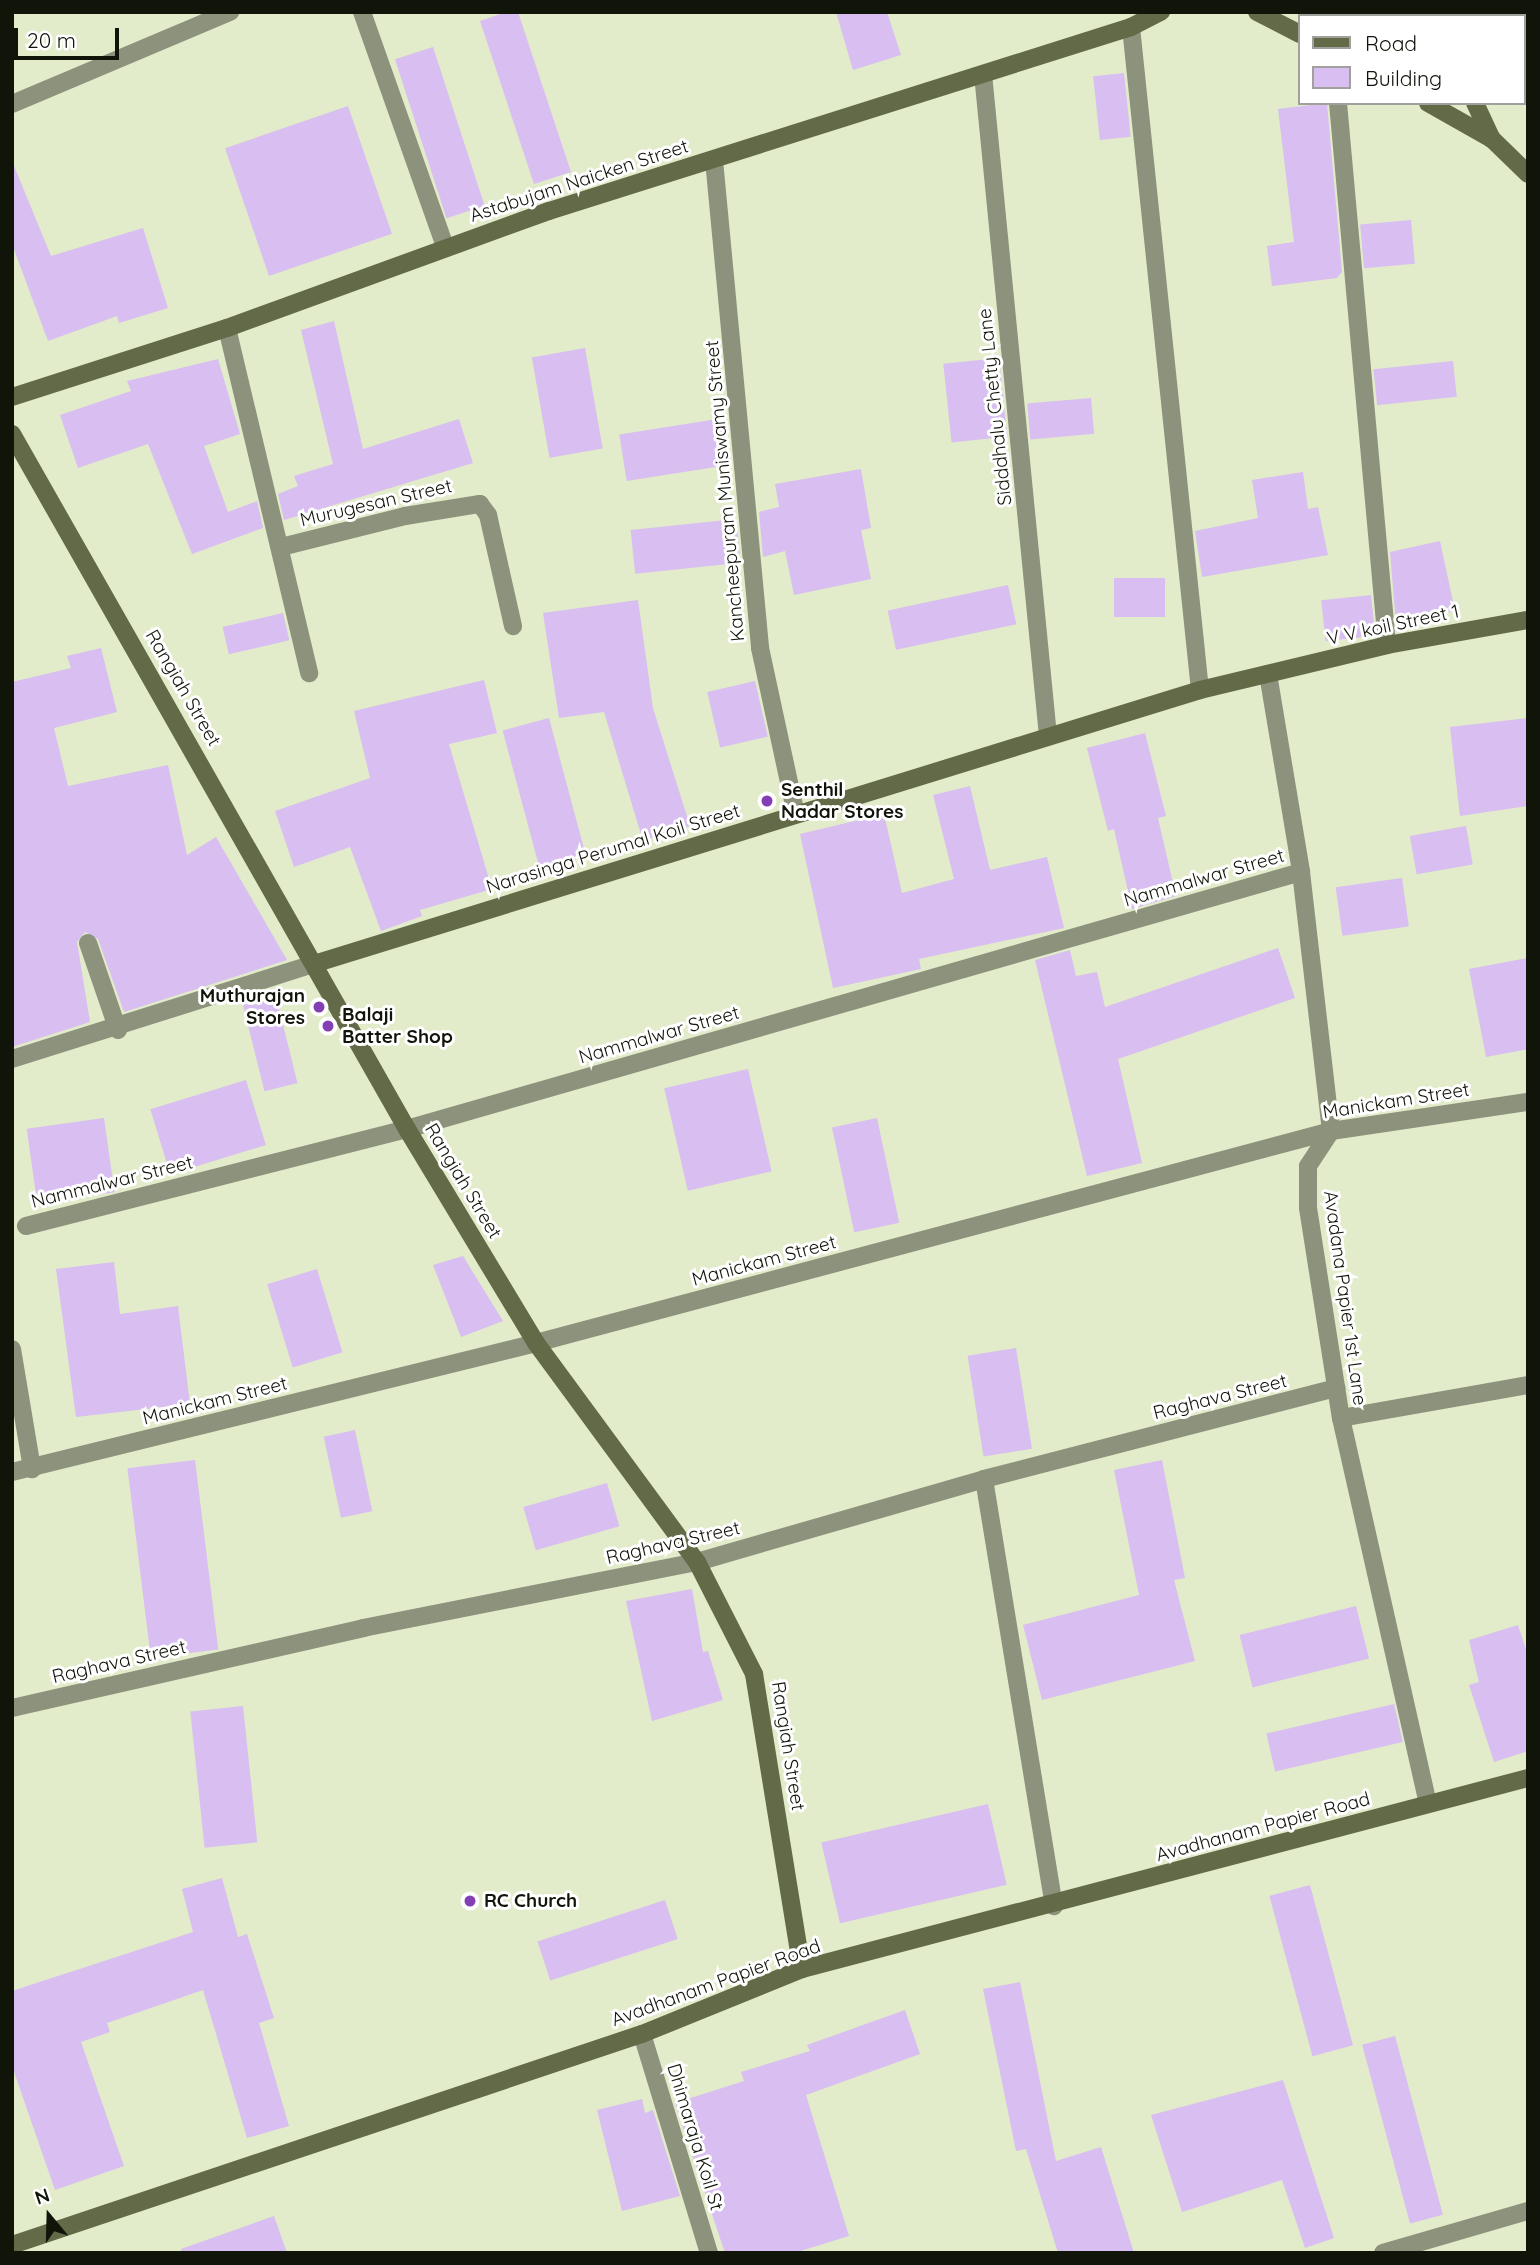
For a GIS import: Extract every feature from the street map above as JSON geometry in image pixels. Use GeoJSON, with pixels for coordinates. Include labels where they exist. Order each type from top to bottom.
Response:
{"type":"FeatureCollection","features":[{"type":"Feature","properties":{"kind":"street"},"geometry":{"type":"LineString","coordinates":[[12,104],[230,12]]}},
{"type":"Feature","properties":{"kind":"street"},"geometry":{"type":"LineString","coordinates":[[362,12],[445,247]]}},
{"type":"Feature","properties":{"kind":"street","name":"Astabujam Naicken Street"},"geometry":{"type":"LineString","coordinates":[[12,397],[227,328],[445,247],[1131,27],[1161,12]]}},
{"type":"Feature","properties":{"kind":"street"},"geometry":{"type":"LineString","coordinates":[[1257,12],[1298,33]]}},
{"type":"Feature","properties":{"kind":"street"},"geometry":{"type":"LineString","coordinates":[[1131,27],[1200,690]]}},
{"type":"Feature","properties":{"kind":"street","name":"Sidddhalu Chetty Lane"},"geometry":{"type":"LineString","coordinates":[[984,74],[1048,736]]}},
{"type":"Feature","properties":{"kind":"street"},"geometry":{"type":"LineString","coordinates":[[1338,105],[1387,645]]}},
{"type":"Feature","properties":{"kind":"street"},"geometry":{"type":"LineString","coordinates":[[1432,105],[1492,139],[1528,174]]}},
{"type":"Feature","properties":{"kind":"street"},"geometry":{"type":"LineString","coordinates":[[1476,105],[1492,139]]}},
{"type":"Feature","properties":{"kind":"street","name":"Kancheepuram Muniswamy Street"},"geometry":{"type":"LineString","coordinates":[[714,160],[760,648],[796,814]]}},
{"type":"Feature","properties":{"kind":"street"},"geometry":{"type":"LineString","coordinates":[[227,328],[309,673]]}},
{"type":"Feature","properties":{"kind":"street","name":"Rangiah Street"},"geometry":{"type":"LineString","coordinates":[[12,434],[317,963],[407,1129],[536,1343],[697,1562],[754,1674],[802,1969]]}},
{"type":"Feature","properties":{"kind":"street","name":"Murugesan Street"},"geometry":{"type":"LineString","coordinates":[[281,547],[405,516],[480,504],[488,515],[513,626]]}},
{"type":"Feature","properties":{"kind":"street","name":"V V koil Street 1"},"geometry":{"type":"LineString","coordinates":[[1268,674],[1387,645],[1528,620]]}},
{"type":"Feature","properties":{"kind":"street"},"geometry":{"type":"LineString","coordinates":[[1268,674],[1301,872],[1331,1131]]}},
{"type":"Feature","properties":{"kind":"street","name":"Narasinga Perumal Koil Street"},"geometry":{"type":"LineString","coordinates":[[12,1059],[118,1030],[317,963],[1048,736],[1200,690],[1268,674]]}},
{"type":"Feature","properties":{"kind":"street","name":"Nammalwar Street"},"geometry":{"type":"LineString","coordinates":[[26,1226],[407,1129],[1301,872]]}},
{"type":"Feature","properties":{"kind":"street"},"geometry":{"type":"LineString","coordinates":[[88,943],[118,1030]]}},
{"type":"Feature","properties":{"kind":"street","name":"Manickam Street"},"geometry":{"type":"LineString","coordinates":[[12,1472],[536,1343],[1331,1131],[1528,1102]]}},
{"type":"Feature","properties":{"kind":"street","name":"Avadana Papier 1st Lane"},"geometry":{"type":"LineString","coordinates":[[1331,1131],[1308,1166],[1308,1208],[1341,1418],[1428,1803]]}},
{"type":"Feature","properties":{"kind":"street"},"geometry":{"type":"LineString","coordinates":[[12,1349],[32,1469]]}},
{"type":"Feature","properties":{"kind":"street"},"geometry":{"type":"LineString","coordinates":[[1341,1418],[1528,1385]]}},
{"type":"Feature","properties":{"kind":"street","name":"Raghava Street"},"geometry":{"type":"LineString","coordinates":[[12,1708],[363,1628],[697,1562],[984,1479],[1336,1388]]}},
{"type":"Feature","properties":{"kind":"street"},"geometry":{"type":"LineString","coordinates":[[984,1479],[1054,1906]]}},
{"type":"Feature","properties":{"kind":"street","name":"Avadhanam Papier Road"},"geometry":{"type":"LineString","coordinates":[[12,2245],[642,2034],[802,1969],[1054,1906],[1528,1778]]}},
{"type":"Feature","properties":{"kind":"street","name":"Dhimaraja Koil St"},"geometry":{"type":"LineString","coordinates":[[642,2034],[709,2253]]}},
{"type":"Feature","properties":{"kind":"street"},"geometry":{"type":"LineString","coordinates":[[1383,2253],[1528,2211]]}},
{"type":"Feature","properties":{"kind":"building"},"geometry":{"type":"Polygon","coordinates":[[[506,12],[518,12],[571,172],[534,184],[480,21],[506,12]]]}},
{"type":"Feature","properties":{"kind":"building"},"geometry":{"type":"Polygon","coordinates":[[[836,12],[887,12],[901,55],[853,70],[836,12]]]}},
{"type":"Feature","properties":{"kind":"building"},"geometry":{"type":"Polygon","coordinates":[[[433,47],[485,206],[447,218],[395,59],[433,47]]]}},
{"type":"Feature","properties":{"kind":"building"},"geometry":{"type":"Polygon","coordinates":[[[1124,73],[1131,137],[1100,140],[1093,76],[1124,73]]]}},
{"type":"Feature","properties":{"kind":"building"},"geometry":{"type":"Polygon","coordinates":[[[1327,105],[1342,272],[1337,278],[1272,286],[1267,246],[1294,242],[1278,109],[1327,105]]]}},
{"type":"Feature","properties":{"kind":"building"},"geometry":{"type":"Polygon","coordinates":[[[348,106],[392,234],[269,276],[225,148],[348,106]]]}},
{"type":"Feature","properties":{"kind":"building"},"geometry":{"type":"Polygon","coordinates":[[[12,161],[51,256],[143,228],[168,308],[119,323],[117,316],[48,341],[12,244],[12,161]]]}},
{"type":"Feature","properties":{"kind":"building"},"geometry":{"type":"Polygon","coordinates":[[[1411,220],[1415,264],[1364,268],[1360,224],[1411,220]]]}},
{"type":"Feature","properties":{"kind":"building"},"geometry":{"type":"Polygon","coordinates":[[[334,321],[363,449],[459,419],[473,463],[284,520],[278,494],[298,486],[294,476],[333,464],[301,330],[334,321]]]}},
{"type":"Feature","properties":{"kind":"building"},"geometry":{"type":"Polygon","coordinates":[[[585,348],[603,448],[550,458],[532,357],[585,348]]]}},
{"type":"Feature","properties":{"kind":"building"},"geometry":{"type":"Polygon","coordinates":[[[999,358],[1007,437],[952,442],[943,364],[999,358]]]}},
{"type":"Feature","properties":{"kind":"building"},"geometry":{"type":"Polygon","coordinates":[[[218,359],[240,434],[204,446],[228,512],[257,501],[263,528],[192,554],[148,444],[78,468],[60,415],[131,391],[127,381],[218,359]]]}},
{"type":"Feature","properties":{"kind":"building"},"geometry":{"type":"Polygon","coordinates":[[[1453,361],[1457,397],[1377,405],[1373,369],[1453,361]]]}},
{"type":"Feature","properties":{"kind":"building"},"geometry":{"type":"Polygon","coordinates":[[[1091,398],[1094,434],[1030,439],[1027,404],[1091,398]]]}},
{"type":"Feature","properties":{"kind":"building"},"geometry":{"type":"Polygon","coordinates":[[[724,418],[731,464],[627,481],[619,435],[724,418]]]}},
{"type":"Feature","properties":{"kind":"building"},"geometry":{"type":"Polygon","coordinates":[[[861,469],[871,528],[861,530],[871,579],[794,595],[785,551],[763,557],[759,512],[779,507],[775,484],[861,469]]]}},
{"type":"Feature","properties":{"kind":"building"},"geometry":{"type":"Polygon","coordinates":[[[1303,472],[1308,509],[1318,507],[1328,555],[1202,577],[1195,531],[1258,518],[1252,480],[1303,472]]]}},
{"type":"Feature","properties":{"kind":"building"},"geometry":{"type":"Polygon","coordinates":[[[736,519],[741,563],[635,574],[631,530],[736,519]]]}},
{"type":"Feature","properties":{"kind":"building"},"geometry":{"type":"Polygon","coordinates":[[[1440,541],[1455,611],[1396,623],[1390,552],[1440,541]]]}},
{"type":"Feature","properties":{"kind":"building"},"geometry":{"type":"Polygon","coordinates":[[[1114,578],[1165,578],[1165,617],[1114,617],[1114,578]]]}},
{"type":"Feature","properties":{"kind":"building"},"geometry":{"type":"Polygon","coordinates":[[[1008,585],[1016,624],[896,650],[888,611],[1008,585]]]}},
{"type":"Feature","properties":{"kind":"building"},"geometry":{"type":"Polygon","coordinates":[[[1371,595],[1375,636],[1326,641],[1321,600],[1371,595]]]}},
{"type":"Feature","properties":{"kind":"building"},"geometry":{"type":"Polygon","coordinates":[[[638,600],[653,708],[690,826],[643,841],[604,712],[559,718],[543,613],[638,600]]]}},
{"type":"Feature","properties":{"kind":"building"},"geometry":{"type":"Polygon","coordinates":[[[283,613],[289,640],[229,654],[223,627],[283,613]]]}},
{"type":"Feature","properties":{"kind":"building"},"geometry":{"type":"Polygon","coordinates":[[[101,648],[117,712],[54,728],[68,786],[168,765],[187,855],[216,837],[287,960],[124,1012],[98,939],[85,932],[77,942],[90,1022],[12,1047],[12,682],[71,668],[67,656],[101,648]]]}},
{"type":"Feature","properties":{"kind":"building"},"geometry":{"type":"Polygon","coordinates":[[[484,680],[497,733],[449,744],[492,889],[420,910],[422,916],[381,931],[350,847],[294,867],[275,811],[370,778],[354,711],[484,680]]]}},
{"type":"Feature","properties":{"kind":"building"},"geometry":{"type":"Polygon","coordinates":[[[755,681],[768,737],[720,748],[707,692],[755,681]]]}},
{"type":"Feature","properties":{"kind":"building"},"geometry":{"type":"Polygon","coordinates":[[[549,718],[586,856],[540,869],[503,730],[549,718]]]}},
{"type":"Feature","properties":{"kind":"building"},"geometry":{"type":"Polygon","coordinates":[[[1528,718],[1528,806],[1460,816],[1450,727],[1528,718]]]}},
{"type":"Feature","properties":{"kind":"building"},"geometry":{"type":"Polygon","coordinates":[[[1145,733],[1166,816],[1158,818],[1176,896],[1132,909],[1114,829],[1108,831],[1087,748],[1145,733]]]}},
{"type":"Feature","properties":{"kind":"building"},"geometry":{"type":"Polygon","coordinates":[[[970,786],[990,870],[1047,857],[1064,928],[919,959],[921,969],[833,988],[800,834],[884,814],[902,893],[954,879],[933,795],[970,786]]]}},
{"type":"Feature","properties":{"kind":"building"},"geometry":{"type":"Polygon","coordinates":[[[1466,826],[1473,864],[1417,874],[1410,836],[1466,826]]]}},
{"type":"Feature","properties":{"kind":"building"},"geometry":{"type":"Polygon","coordinates":[[[1402,878],[1409,927],[1342,936],[1336,887],[1402,878]]]}},
{"type":"Feature","properties":{"kind":"building"},"geometry":{"type":"Polygon","coordinates":[[[1278,948],[1295,998],[1118,1059],[1142,1163],[1087,1176],[1035,960],[1070,950],[1076,976],[1097,972],[1105,1007],[1278,948]]]}},
{"type":"Feature","properties":{"kind":"building"},"geometry":{"type":"Polygon","coordinates":[[[1528,958],[1528,1049],[1486,1057],[1469,969],[1528,958]]]}},
{"type":"Feature","properties":{"kind":"building"},"geometry":{"type":"Polygon","coordinates":[[[274,989],[297,1083],[264,1091],[241,997],[274,989]]]}},
{"type":"Feature","properties":{"kind":"building"},"geometry":{"type":"Polygon","coordinates":[[[748,1069],[772,1171],[688,1191],[664,1088],[748,1069]]]}},
{"type":"Feature","properties":{"kind":"building"},"geometry":{"type":"Polygon","coordinates":[[[246,1080],[266,1145],[170,1174],[150,1109],[246,1080]]]}},
{"type":"Feature","properties":{"kind":"building"},"geometry":{"type":"Polygon","coordinates":[[[104,1118],[114,1192],[37,1203],[27,1129],[104,1118]]]}},
{"type":"Feature","properties":{"kind":"building"},"geometry":{"type":"Polygon","coordinates":[[[877,1118],[899,1223],[854,1232],[832,1128],[877,1118]]]}},
{"type":"Feature","properties":{"kind":"building"},"geometry":{"type":"Polygon","coordinates":[[[463,1256],[503,1321],[461,1337],[433,1265],[463,1256]]]}},
{"type":"Feature","properties":{"kind":"building"},"geometry":{"type":"Polygon","coordinates":[[[114,1262],[120,1314],[178,1306],[190,1404],[76,1417],[56,1269],[114,1262]]]}},
{"type":"Feature","properties":{"kind":"building"},"geometry":{"type":"Polygon","coordinates":[[[317,1269],[342,1352],[293,1367],[267,1284],[317,1269]]]}},
{"type":"Feature","properties":{"kind":"building"},"geometry":{"type":"Polygon","coordinates":[[[1016,1348],[1032,1449],[984,1456],[968,1356],[1016,1348]]]}},
{"type":"Feature","properties":{"kind":"building"},"geometry":{"type":"Polygon","coordinates":[[[355,1430],[372,1511],[341,1518],[324,1437],[355,1430]]]}},
{"type":"Feature","properties":{"kind":"building"},"geometry":{"type":"Polygon","coordinates":[[[195,1460],[218,1650],[151,1658],[128,1468],[195,1460]]]}},
{"type":"Feature","properties":{"kind":"building"},"geometry":{"type":"Polygon","coordinates":[[[1162,1460],[1185,1578],[1174,1580],[1195,1661],[1042,1700],[1023,1625],[1139,1595],[1114,1470],[1162,1460]]]}},
{"type":"Feature","properties":{"kind":"building"},"geometry":{"type":"Polygon","coordinates":[[[607,1483],[619,1526],[536,1550],[523,1507],[607,1483]]]}},
{"type":"Feature","properties":{"kind":"building"},"geometry":{"type":"Polygon","coordinates":[[[692,1589],[703,1652],[708,1651],[723,1700],[652,1721],[626,1601],[692,1589]]]}},
{"type":"Feature","properties":{"kind":"building"},"geometry":{"type":"Polygon","coordinates":[[[1356,1606],[1369,1658],[1253,1687],[1240,1635],[1356,1606]]]}},
{"type":"Feature","properties":{"kind":"building"},"geometry":{"type":"Polygon","coordinates":[[[1518,1625],[1528,1656],[1528,1751],[1494,1762],[1469,1685],[1479,1682],[1469,1640],[1518,1625]]]}},
{"type":"Feature","properties":{"kind":"building"},"geometry":{"type":"Polygon","coordinates":[[[1394,1704],[1403,1742],[1275,1771],[1266,1733],[1394,1704]]]}},
{"type":"Feature","properties":{"kind":"building"},"geometry":{"type":"Polygon","coordinates":[[[243,1706],[257,1842],[205,1848],[190,1712],[243,1706]]]}},
{"type":"Feature","properties":{"kind":"building"},"geometry":{"type":"Polygon","coordinates":[[[988,1804],[1007,1885],[840,1923],[821,1842],[988,1804]]]}},
{"type":"Feature","properties":{"kind":"building"},"geometry":{"type":"Polygon","coordinates":[[[222,1878],[238,1937],[247,1934],[274,2018],[259,2023],[289,2126],[247,2138],[203,1990],[107,2023],[110,2032],[81,2042],[124,2166],[55,2190],[12,2066],[12,1991],[193,1932],[182,1889],[222,1878]]]}},
{"type":"Feature","properties":{"kind":"building"},"geometry":{"type":"Polygon","coordinates":[[[1310,1885],[1353,2045],[1312,2056],[1269,1896],[1310,1885]]]}},
{"type":"Feature","properties":{"kind":"building"},"geometry":{"type":"Polygon","coordinates":[[[665,1900],[678,1939],[550,1980],[538,1941],[665,1900]]]}},
{"type":"Feature","properties":{"kind":"building"},"geometry":{"type":"Polygon","coordinates":[[[1020,1982],[1056,2161],[1101,2147],[1134,2253],[1058,2253],[1026,2149],[1016,2151],[983,1989],[1020,1982]]]}},
{"type":"Feature","properties":{"kind":"building"},"geometry":{"type":"Polygon","coordinates":[[[905,2010],[920,2054],[806,2095],[849,2236],[794,2253],[725,2253],[675,2103],[744,2081],[741,2072],[810,2051],[807,2045],[905,2010]]]}},
{"type":"Feature","properties":{"kind":"building"},"geometry":{"type":"Polygon","coordinates":[[[1395,2036],[1443,2215],[1410,2223],[1362,2045],[1395,2036]]]}},
{"type":"Feature","properties":{"kind":"building"},"geometry":{"type":"Polygon","coordinates":[[[1283,2080],[1334,2238],[1305,2248],[1282,2180],[1182,2212],[1151,2115],[1283,2080]]]}},
{"type":"Feature","properties":{"kind":"building"},"geometry":{"type":"Polygon","coordinates":[[[642,2099],[645,2113],[653,2110],[680,2196],[622,2211],[597,2110],[642,2099]]]}},
{"type":"Feature","properties":{"kind":"building"},"geometry":{"type":"Polygon","coordinates":[[[274,2216],[287,2253],[181,2253],[181,2249],[274,2216]]]}},
{"type":"Feature","properties":{"kind":"place","name":"Senthil Nadar Stores"},"geometry":{"type":"Point","coordinates":[767,801]}},
{"type":"Feature","properties":{"kind":"place","name":"Muthurajan Stores"},"geometry":{"type":"Point","coordinates":[319,1007]}},
{"type":"Feature","properties":{"kind":"place","name":"Balaji Batter Shop"},"geometry":{"type":"Point","coordinates":[328,1026]}},
{"type":"Feature","properties":{"kind":"place","name":"RC Church"},"geometry":{"type":"Point","coordinates":[470,1901]}}]}
